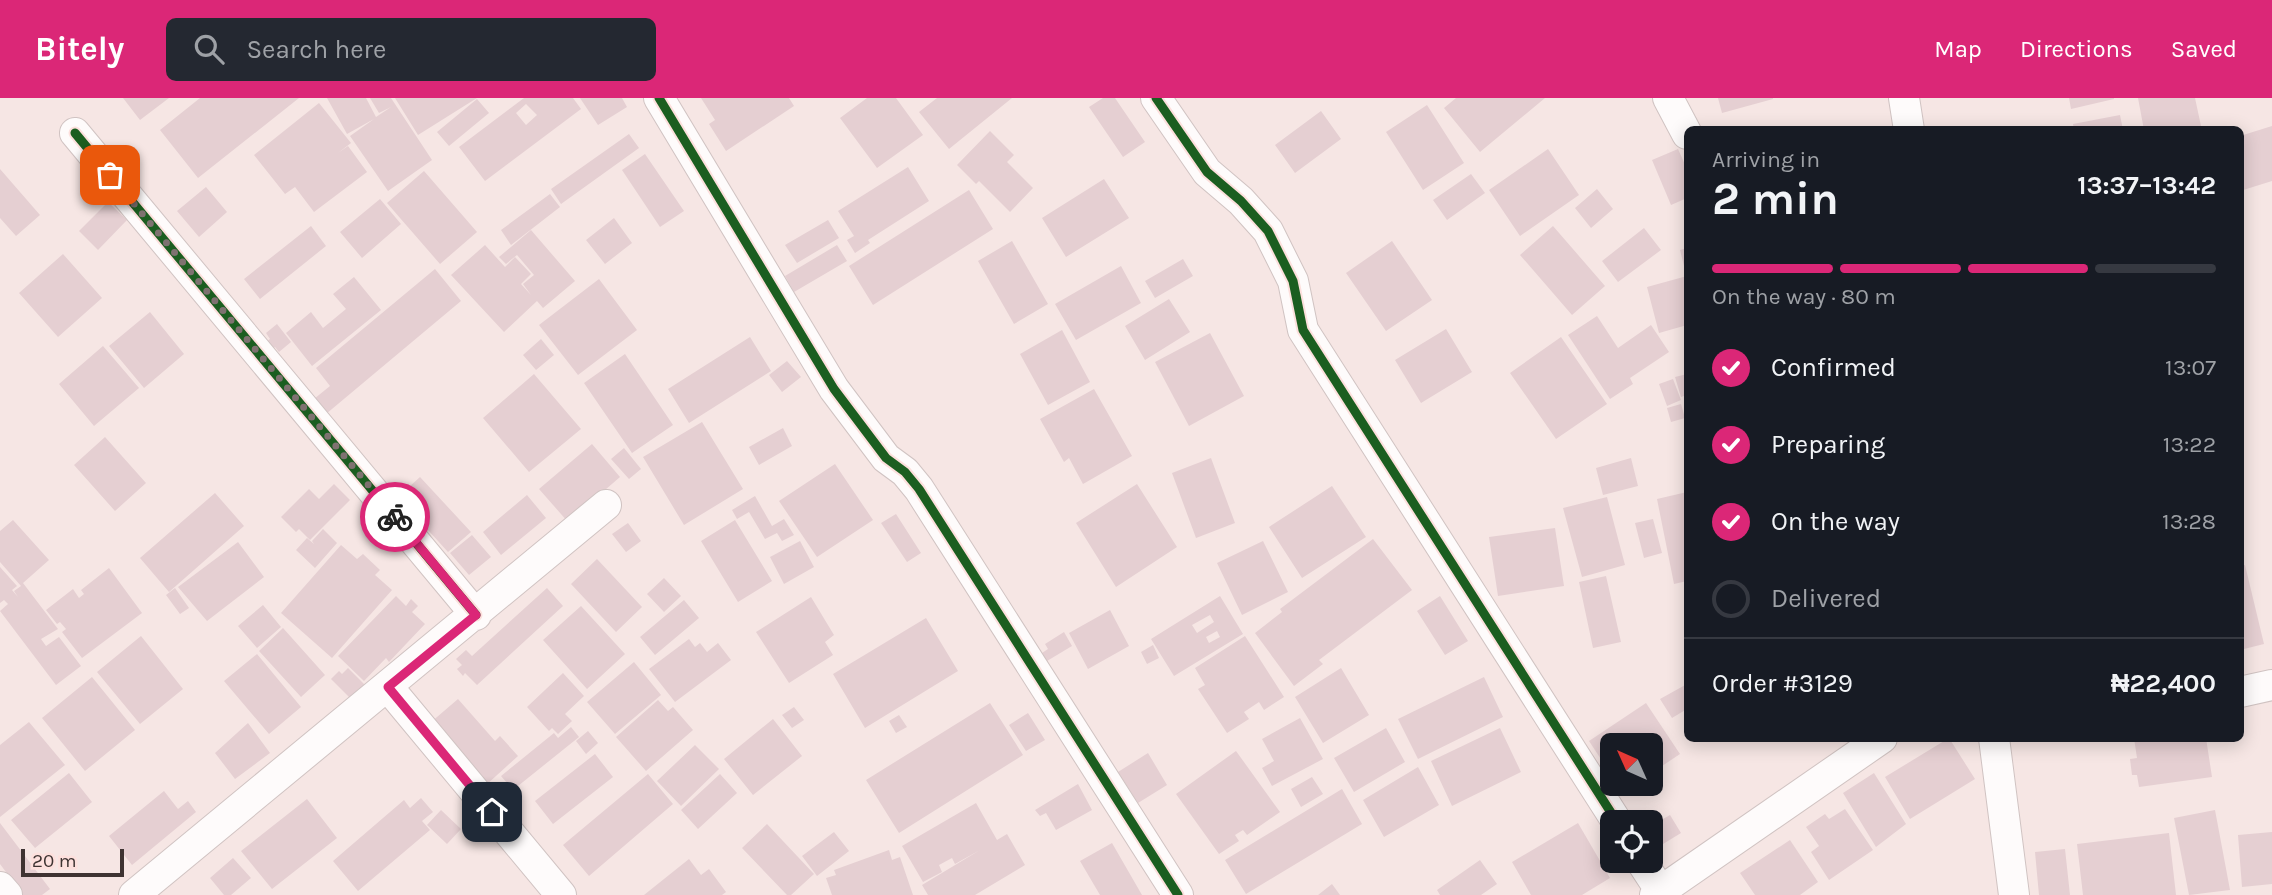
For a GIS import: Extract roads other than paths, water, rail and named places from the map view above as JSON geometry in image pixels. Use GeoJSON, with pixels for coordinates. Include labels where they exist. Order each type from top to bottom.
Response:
{"type":"FeatureCollection","features":[{"type":"Feature","properties":{"kind":"street"},"geometry":{"type":"LineString","coordinates":[[659,98],[834,389],[886,458],[905,472],[919,489],[1178,895]]}},
{"type":"Feature","properties":{"kind":"street"},"geometry":{"type":"LineString","coordinates":[[1156,98],[1207,172],[1241,201],[1268,231],[1293,281],[1303,330],[1609,810]]}},
{"type":"Feature","properties":{"kind":"street"},"geometry":{"type":"LineString","coordinates":[[1668,98],[1684,128]]}},
{"type":"Feature","properties":{"kind":"street"},"geometry":{"type":"LineString","coordinates":[[75,133],[476,615]]}},
{"type":"Feature","properties":{"kind":"street"},"geometry":{"type":"LineString","coordinates":[[134,895],[606,505]]}},
{"type":"Feature","properties":{"kind":"street"},"geometry":{"type":"LineString","coordinates":[[2244,691],[2272,685]]}},
{"type":"Feature","properties":{"kind":"street"},"geometry":{"type":"LineString","coordinates":[[388,687],[562,895]]}},
{"type":"Feature","properties":{"kind":"street"},"geometry":{"type":"LineString","coordinates":[[1648,873],[1658,893],[1876,742]]}},
{"type":"Feature","properties":{"kind":"street"},"geometry":{"type":"LineString","coordinates":[[1995,742],[2014,895]]}},
{"type":"Feature","properties":{"kind":"street"},"geometry":{"type":"LineString","coordinates":[[0,887],[7,895]]}}]}
